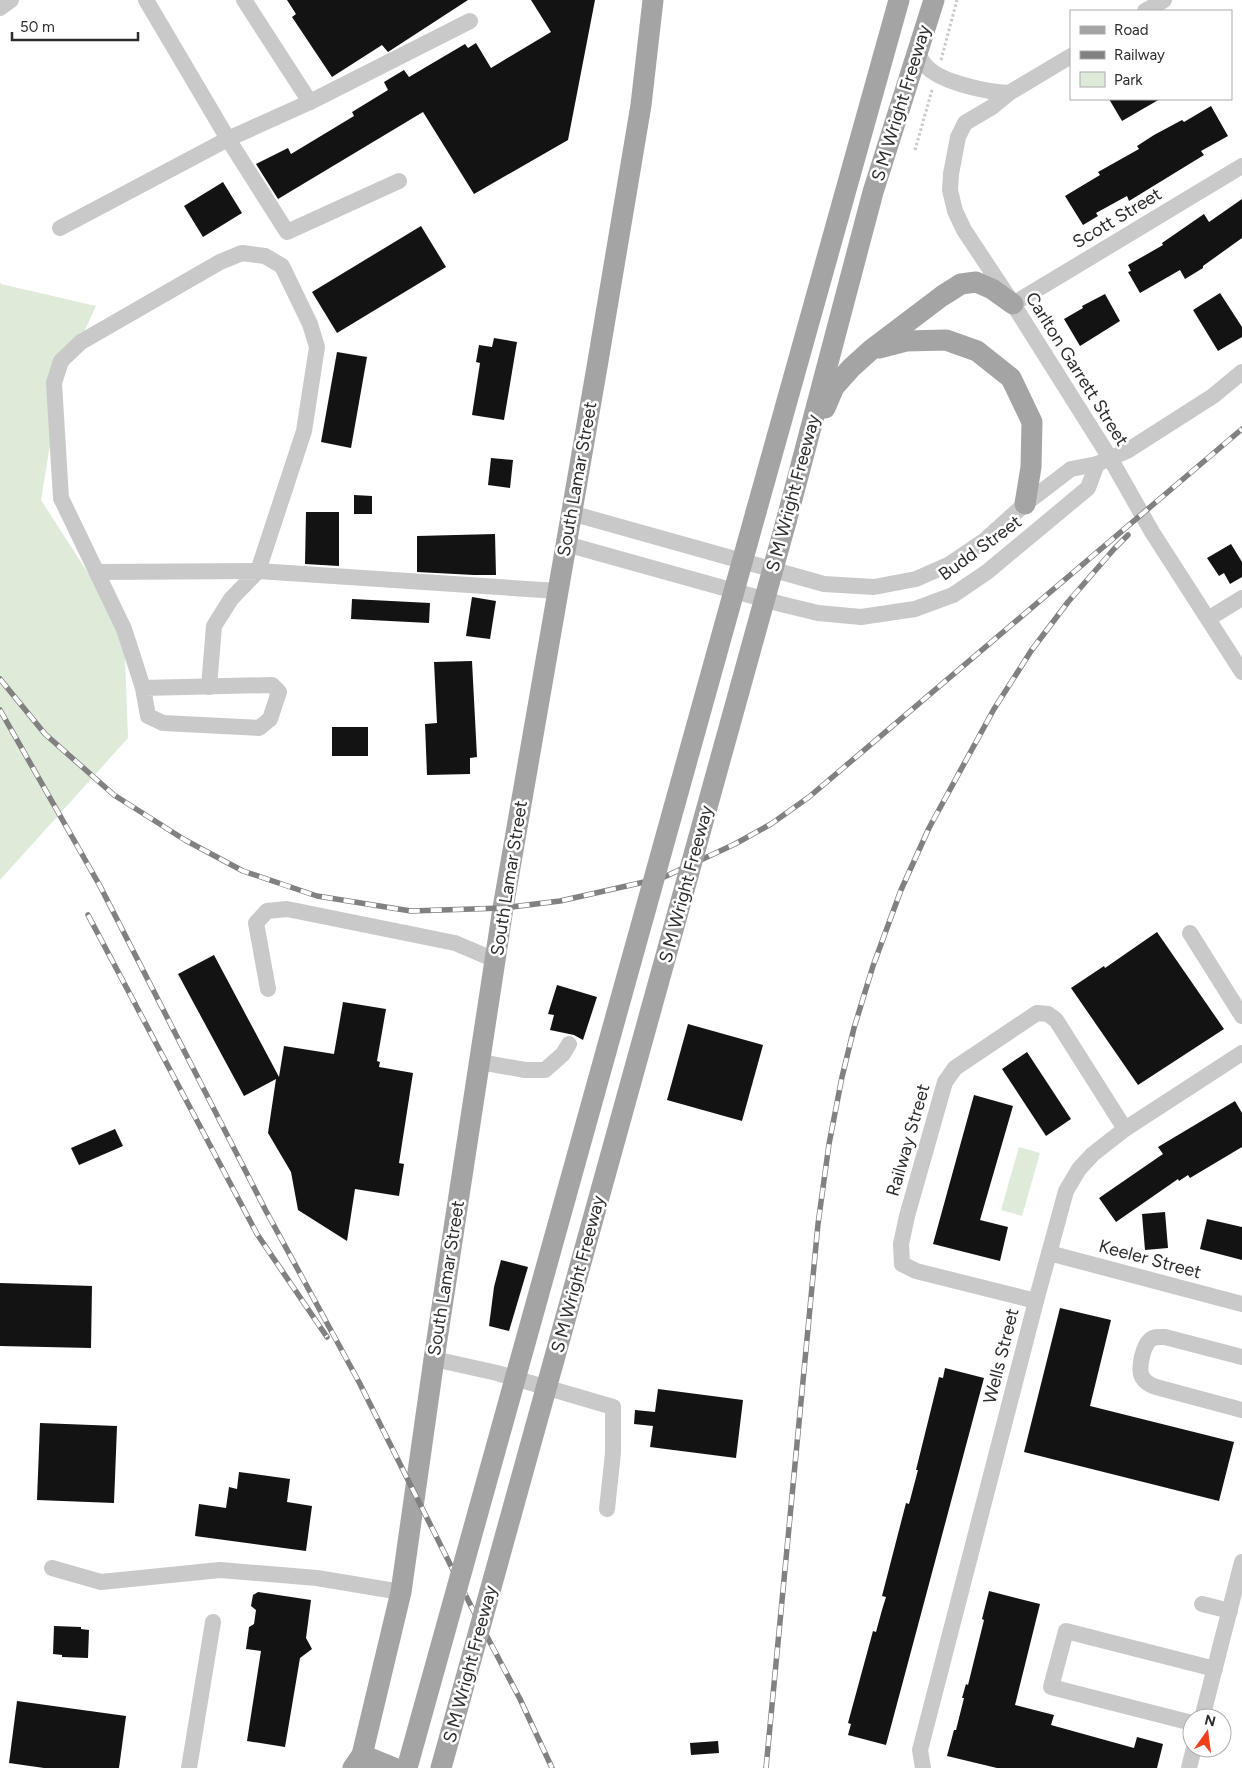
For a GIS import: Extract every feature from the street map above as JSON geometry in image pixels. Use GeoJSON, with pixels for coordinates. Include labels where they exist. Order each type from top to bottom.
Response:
{"type":"FeatureCollection","features":[{"type":"Feature","properties":{"kind":"main road","name":"South Lamar Street"},"geometry":{"type":"LineString","coordinates":[[358,1762],[378,1691],[401,1592],[495,960],[641,105],[653,0]]}},
{"type":"Feature","properties":{"kind":"main road","name":"S M Wright Freeway"},"geometry":{"type":"LineString","coordinates":[[407,1768],[899,0]]}},
{"type":"Feature","properties":{"kind":"main road","name":"S M Wright Freeway"},"geometry":{"type":"LineString","coordinates":[[441,1768],[786,522],[873,192],[934,0]]}},
{"type":"Feature","properties":{"kind":"main road"},"geometry":{"type":"LineString","coordinates":[[786,522],[827,402],[834,387],[851,368],[960,284],[976,282],[992,288],[1013,304]]}},
{"type":"Feature","properties":{"kind":"main road"},"geometry":{"type":"LineString","coordinates":[[872,350],[906,341],[946,340],[977,351],[1011,378],[1032,422],[1031,467],[1025,504]]}},
{"type":"Feature","properties":{"kind":"main road"},"geometry":{"type":"LineString","coordinates":[[358,1762],[394,1768]]}},
{"type":"Feature","properties":{"kind":"street"},"geometry":{"type":"LineString","coordinates":[[0,8],[11,0]]}},
{"type":"Feature","properties":{"kind":"street"},"geometry":{"type":"LineString","coordinates":[[146,0],[228,139],[287,232],[399,181]]}},
{"type":"Feature","properties":{"kind":"street"},"geometry":{"type":"LineString","coordinates":[[244,0],[310,102]]}},
{"type":"Feature","properties":{"kind":"street"},"geometry":{"type":"LineString","coordinates":[[1147,10],[1164,0]]}},
{"type":"Feature","properties":{"kind":"street"},"geometry":{"type":"LineString","coordinates":[[60,228],[228,139],[310,102],[470,21]]}},
{"type":"Feature","properties":{"kind":"street"},"geometry":{"type":"LineString","coordinates":[[916,52],[926,67],[945,79],[992,92],[1009,93]]}},
{"type":"Feature","properties":{"kind":"street","name":"Carlton Garrett Street"},"geometry":{"type":"LineString","coordinates":[[1070,57],[1009,93],[996,105],[972,118],[961,128],[951,174],[950,190],[955,211],[964,230],[1013,304],[1104,461],[1242,672]]}},
{"type":"Feature","properties":{"kind":"street","name":"Scott Street"},"geometry":{"type":"LineString","coordinates":[[1013,304],[1242,166]]}},
{"type":"Feature","properties":{"kind":"street"},"geometry":{"type":"LineString","coordinates":[[143,688],[208,687],[272,685],[279,692],[270,719],[259,728],[163,723],[148,716],[143,688],[124,629],[61,498],[54,383],[61,361],[81,342],[220,262],[242,253],[265,256],[282,266],[310,324],[317,347],[304,431],[258,571],[231,599],[214,626],[208,687]]}},
{"type":"Feature","properties":{"kind":"street","name":"Budd Street"},"geometry":{"type":"LineString","coordinates":[[571,513],[824,584],[874,587],[916,580],[950,564],[984,541],[1025,504],[1071,468],[1104,461],[1127,451],[1214,396],[1242,372]]}},
{"type":"Feature","properties":{"kind":"street","name":"Budd Street"},"geometry":{"type":"LineString","coordinates":[[566,544],[818,613],[861,617],[915,609],[953,595],[987,572],[1088,488],[1104,461]]}},
{"type":"Feature","properties":{"kind":"street"},"geometry":{"type":"LineString","coordinates":[[96,572],[258,571],[558,591]]}},
{"type":"Feature","properties":{"kind":"street"},"geometry":{"type":"LineString","coordinates":[[1208,618],[1242,598]]}},
{"type":"Feature","properties":{"kind":"street"},"geometry":{"type":"LineString","coordinates":[[268,989],[256,922],[267,911],[287,908],[455,943],[495,960]]}},
{"type":"Feature","properties":{"kind":"street"},"geometry":{"type":"LineString","coordinates":[[1190,933],[1242,1016]]}},
{"type":"Feature","properties":{"kind":"street","name":"Railway Street"},"geometry":{"type":"LineString","coordinates":[[1036,1301],[916,1271],[902,1264],[901,1244],[907,1216],[945,1082],[955,1068],[1037,1013],[1048,1014],[1056,1020],[1125,1129]]}},
{"type":"Feature","properties":{"kind":"street"},"geometry":{"type":"LineString","coordinates":[[480,1062],[525,1070],[545,1070],[563,1054],[569,1044]]}},
{"type":"Feature","properties":{"kind":"street","name":"Wells Street"},"geometry":{"type":"LineString","coordinates":[[923,1768],[920,1750],[1048,1253],[1066,1190],[1093,1154],[1125,1129],[1242,1053]]}},
{"type":"Feature","properties":{"kind":"street","name":"Keeler Street"},"geometry":{"type":"LineString","coordinates":[[1048,1253],[1242,1304]]}},
{"type":"Feature","properties":{"kind":"street"},"geometry":{"type":"LineString","coordinates":[[1242,1357],[1165,1337],[1156,1337],[1150,1340],[1146,1346],[1141,1363],[1141,1374],[1147,1383],[1156,1388],[1242,1410]]}},
{"type":"Feature","properties":{"kind":"street"},"geometry":{"type":"LineString","coordinates":[[434,1360],[497,1373],[613,1407],[613,1453],[606,1509]]}},
{"type":"Feature","properties":{"kind":"street"},"geometry":{"type":"LineString","coordinates":[[1205,1708],[1235,1603],[1242,1562]]}},
{"type":"Feature","properties":{"kind":"street"},"geometry":{"type":"LineString","coordinates":[[52,1568],[100,1582],[220,1570],[316,1578],[401,1592]]}},
{"type":"Feature","properties":{"kind":"street"},"geometry":{"type":"LineString","coordinates":[[1202,1604],[1235,1603]]}},
{"type":"Feature","properties":{"kind":"street"},"geometry":{"type":"LineString","coordinates":[[189,1768],[213,1622]]}},
{"type":"Feature","properties":{"kind":"street"},"geometry":{"type":"LineString","coordinates":[[1182,1720],[1051,1687],[1066,1631],[1215,1669]]}},
{"type":"Feature","properties":{"kind":"path"},"geometry":{"type":"LineString","coordinates":[[939,67],[957,0]]}},
{"type":"Feature","properties":{"kind":"path"},"geometry":{"type":"LineString","coordinates":[[916,150],[934,84]]}},
{"type":"Feature","properties":{"kind":"green space"},"geometry":{"type":"Polygon","coordinates":[[[0,282],[1,284],[96,306],[60,384],[41,500],[124,629],[128,738],[0,880],[0,282]]]}},
{"type":"Feature","properties":{"kind":"green space"},"geometry":{"type":"Polygon","coordinates":[[[1019,1147],[1040,1153],[1022,1216],[1001,1210],[1019,1147]]]}},
{"type":"Feature","properties":{"kind":"building"},"geometry":{"type":"Polygon","coordinates":[[[287,0],[468,0],[388,52],[382,45],[332,77],[292,17],[296,14],[287,0]]]}},
{"type":"Feature","properties":{"kind":"building"},"geometry":{"type":"Polygon","coordinates":[[[531,0],[595,0],[568,140],[474,194],[423,112],[278,199],[256,164],[288,148],[291,154],[354,116],[352,112],[388,90],[384,82],[404,70],[409,77],[465,44],[468,48],[476,43],[491,68],[551,32],[531,0]]]}},
{"type":"Feature","properties":{"kind":"building"},"geometry":{"type":"Polygon","coordinates":[[[1110,100],[1158,100],[1122,121],[1110,100]]]}},
{"type":"Feature","properties":{"kind":"building"},"geometry":{"type":"Polygon","coordinates":[[[1211,106],[1228,136],[1201,151],[1204,155],[1129,201],[1127,196],[1096,213],[1098,216],[1083,225],[1065,196],[1100,175],[1098,172],[1139,149],[1137,146],[1154,135],[1182,120],[1184,122],[1211,106]]]}},
{"type":"Feature","properties":{"kind":"building"},"geometry":{"type":"Polygon","coordinates":[[[223,182],[242,213],[203,237],[184,206],[223,182]]]}},
{"type":"Feature","properties":{"kind":"building"},"geometry":{"type":"Polygon","coordinates":[[[1242,199],[1242,238],[1203,266],[1203,268],[1185,279],[1180,270],[1140,293],[1128,272],[1131,271],[1128,265],[1163,245],[1162,243],[1204,214],[1209,222],[1242,199]]]}},
{"type":"Feature","properties":{"kind":"building"},"geometry":{"type":"Polygon","coordinates":[[[421,226],[446,267],[337,333],[312,292],[421,226]]]}},
{"type":"Feature","properties":{"kind":"building"},"geometry":{"type":"Polygon","coordinates":[[[1220,293],[1242,327],[1242,337],[1218,351],[1193,310],[1220,293]]]}},
{"type":"Feature","properties":{"kind":"building"},"geometry":{"type":"Polygon","coordinates":[[[1105,294],[1120,321],[1080,346],[1064,319],[1083,308],[1082,306],[1105,294]]]}},
{"type":"Feature","properties":{"kind":"building"},"geometry":{"type":"Polygon","coordinates":[[[494,338],[517,342],[504,420],[472,415],[480,363],[476,362],[479,345],[492,347],[494,338]]]}},
{"type":"Feature","properties":{"kind":"building"},"geometry":{"type":"Polygon","coordinates":[[[337,352],[367,357],[351,448],[321,442],[337,352]]]}},
{"type":"Feature","properties":{"kind":"building"},"geometry":{"type":"Polygon","coordinates":[[[491,458],[513,460],[510,488],[488,485],[491,458]]]}},
{"type":"Feature","properties":{"kind":"building"},"geometry":{"type":"Polygon","coordinates":[[[354,495],[372,496],[372,514],[354,514],[354,495]]]}},
{"type":"Feature","properties":{"kind":"building"},"geometry":{"type":"Polygon","coordinates":[[[306,512],[339,512],[339,566],[305,564],[306,512]]]}},
{"type":"Feature","properties":{"kind":"building"},"geometry":{"type":"Polygon","coordinates":[[[495,534],[496,575],[417,572],[417,536],[495,534]]]}},
{"type":"Feature","properties":{"kind":"building"},"geometry":{"type":"Polygon","coordinates":[[[1231,544],[1242,562],[1242,577],[1230,584],[1224,573],[1219,576],[1207,558],[1231,544]]]}},
{"type":"Feature","properties":{"kind":"building"},"geometry":{"type":"Polygon","coordinates":[[[472,597],[496,601],[490,639],[466,636],[472,597]]]}},
{"type":"Feature","properties":{"kind":"building"},"geometry":{"type":"Polygon","coordinates":[[[352,599],[430,603],[429,623],[351,619],[352,599]]]}},
{"type":"Feature","properties":{"kind":"building"},"geometry":{"type":"Polygon","coordinates":[[[472,661],[477,757],[470,758],[470,774],[427,775],[425,724],[437,723],[434,662],[472,661]]]}},
{"type":"Feature","properties":{"kind":"building"},"geometry":{"type":"Polygon","coordinates":[[[332,727],[368,727],[368,756],[332,756],[332,727]]]}},
{"type":"Feature","properties":{"kind":"building"},"geometry":{"type":"Polygon","coordinates":[[[1157,932],[1224,1029],[1138,1085],[1071,988],[1104,966],[1105,968],[1157,932]]]}},
{"type":"Feature","properties":{"kind":"building"},"geometry":{"type":"Polygon","coordinates":[[[214,955],[279,1077],[284,1046],[334,1054],[343,1002],[386,1009],[377,1061],[380,1062],[379,1067],[413,1073],[399,1163],[404,1164],[399,1196],[355,1189],[347,1241],[298,1210],[291,1172],[268,1133],[276,1079],[244,1096],[178,974],[214,955]]]}},
{"type":"Feature","properties":{"kind":"building"},"geometry":{"type":"Polygon","coordinates":[[[557,985],[597,997],[583,1040],[574,1035],[550,1030],[554,1015],[548,1014],[557,985]]]}},
{"type":"Feature","properties":{"kind":"building"},"geometry":{"type":"Polygon","coordinates":[[[688,1024],[763,1045],[742,1121],[667,1100],[688,1024]]]}},
{"type":"Feature","properties":{"kind":"building"},"geometry":{"type":"Polygon","coordinates":[[[1027,1052],[1071,1119],[1046,1136],[1002,1069],[1027,1052]]]}},
{"type":"Feature","properties":{"kind":"building"},"geometry":{"type":"Polygon","coordinates":[[[974,1095],[1013,1106],[980,1220],[1008,1227],[1000,1261],[933,1244],[974,1095]]]}},
{"type":"Feature","properties":{"kind":"building"},"geometry":{"type":"Polygon","coordinates":[[[1235,1101],[1242,1113],[1242,1147],[1190,1178],[1188,1175],[1179,1181],[1178,1179],[1116,1222],[1099,1198],[1163,1154],[1158,1147],[1235,1101]]]}},
{"type":"Feature","properties":{"kind":"building"},"geometry":{"type":"Polygon","coordinates":[[[115,1129],[123,1146],[79,1165],[71,1148],[115,1129]]]}},
{"type":"Feature","properties":{"kind":"building"},"geometry":{"type":"Polygon","coordinates":[[[1165,1212],[1168,1248],[1145,1250],[1142,1214],[1165,1212]]]}},
{"type":"Feature","properties":{"kind":"building"},"geometry":{"type":"Polygon","coordinates":[[[1207,1219],[1242,1227],[1242,1260],[1200,1249],[1207,1219]]]}},
{"type":"Feature","properties":{"kind":"building"},"geometry":{"type":"Polygon","coordinates":[[[501,1260],[528,1267],[509,1331],[489,1326],[494,1287],[501,1260]]]}},
{"type":"Feature","properties":{"kind":"building"},"geometry":{"type":"Polygon","coordinates":[[[0,1283],[92,1286],[91,1348],[0,1346],[0,1283]]]}},
{"type":"Feature","properties":{"kind":"building"},"geometry":{"type":"Polygon","coordinates":[[[1060,1308],[1111,1320],[1090,1406],[1234,1442],[1219,1501],[1024,1452],[1060,1308]]]}},
{"type":"Feature","properties":{"kind":"building"},"geometry":{"type":"Polygon","coordinates":[[[945,1368],[984,1378],[886,1745],[848,1735],[851,1724],[848,1723],[873,1631],[876,1632],[886,1597],[882,1596],[906,1503],[909,1504],[918,1470],[916,1470],[939,1377],[943,1378],[945,1368]]]}},
{"type":"Feature","properties":{"kind":"building"},"geometry":{"type":"Polygon","coordinates":[[[658,1389],[743,1400],[736,1458],[650,1447],[653,1426],[634,1424],[635,1410],[655,1412],[658,1389]]]}},
{"type":"Feature","properties":{"kind":"building"},"geometry":{"type":"Polygon","coordinates":[[[40,1423],[117,1426],[114,1503],[37,1500],[40,1423]]]}},
{"type":"Feature","properties":{"kind":"building"},"geometry":{"type":"Polygon","coordinates":[[[239,1472],[290,1479],[287,1502],[312,1506],[306,1551],[195,1536],[199,1504],[226,1508],[229,1487],[237,1489],[239,1472]]]}},
{"type":"Feature","properties":{"kind":"building"},"geometry":{"type":"Polygon","coordinates":[[[989,1591],[1040,1604],[1015,1705],[1054,1715],[1051,1725],[1134,1748],[1137,1737],[1163,1744],[1157,1768],[997,1768],[947,1756],[954,1730],[956,1730],[966,1684],[968,1685],[989,1591]]]}},
{"type":"Feature","properties":{"kind":"building"},"geometry":{"type":"Polygon","coordinates":[[[258,1592],[311,1600],[306,1638],[312,1649],[300,1658],[285,1747],[247,1741],[261,1651],[246,1649],[249,1627],[254,1624],[256,1610],[251,1606],[253,1595],[258,1592]]]}},
{"type":"Feature","properties":{"kind":"building"},"geometry":{"type":"Polygon","coordinates":[[[54,1626],[81,1627],[81,1629],[89,1630],[88,1658],[62,1657],[62,1655],[53,1654],[54,1626]]]}},
{"type":"Feature","properties":{"kind":"building"},"geometry":{"type":"Polygon","coordinates":[[[17,1701],[126,1716],[119,1768],[44,1768],[9,1763],[17,1701]]]}},
{"type":"Feature","properties":{"kind":"building"},"geometry":{"type":"Polygon","coordinates":[[[718,1741],[719,1753],[691,1755],[690,1743],[718,1741]]]}},
{"type":"Feature","properties":{"kind":"railway"},"geometry":{"type":"LineString","coordinates":[[0,679],[45,734],[114,795],[185,840],[243,871],[317,896],[411,911],[503,908],[560,901],[662,878],[735,844],[771,824],[809,797],[1242,429]]}},
{"type":"Feature","properties":{"kind":"railway"},"geometry":{"type":"LineString","coordinates":[[766,1768],[818,1224],[829,1144],[854,1028],[873,966],[901,890],[929,828],[994,709],[1031,651],[1068,602],[1128,535]]}},
{"type":"Feature","properties":{"kind":"railway"},"geometry":{"type":"LineString","coordinates":[[0,710],[100,886],[266,1211],[359,1382],[472,1608],[520,1699],[552,1768]]}},
{"type":"Feature","properties":{"kind":"railway"},"geometry":{"type":"LineString","coordinates":[[88,915],[257,1234],[327,1337]]}}]}
